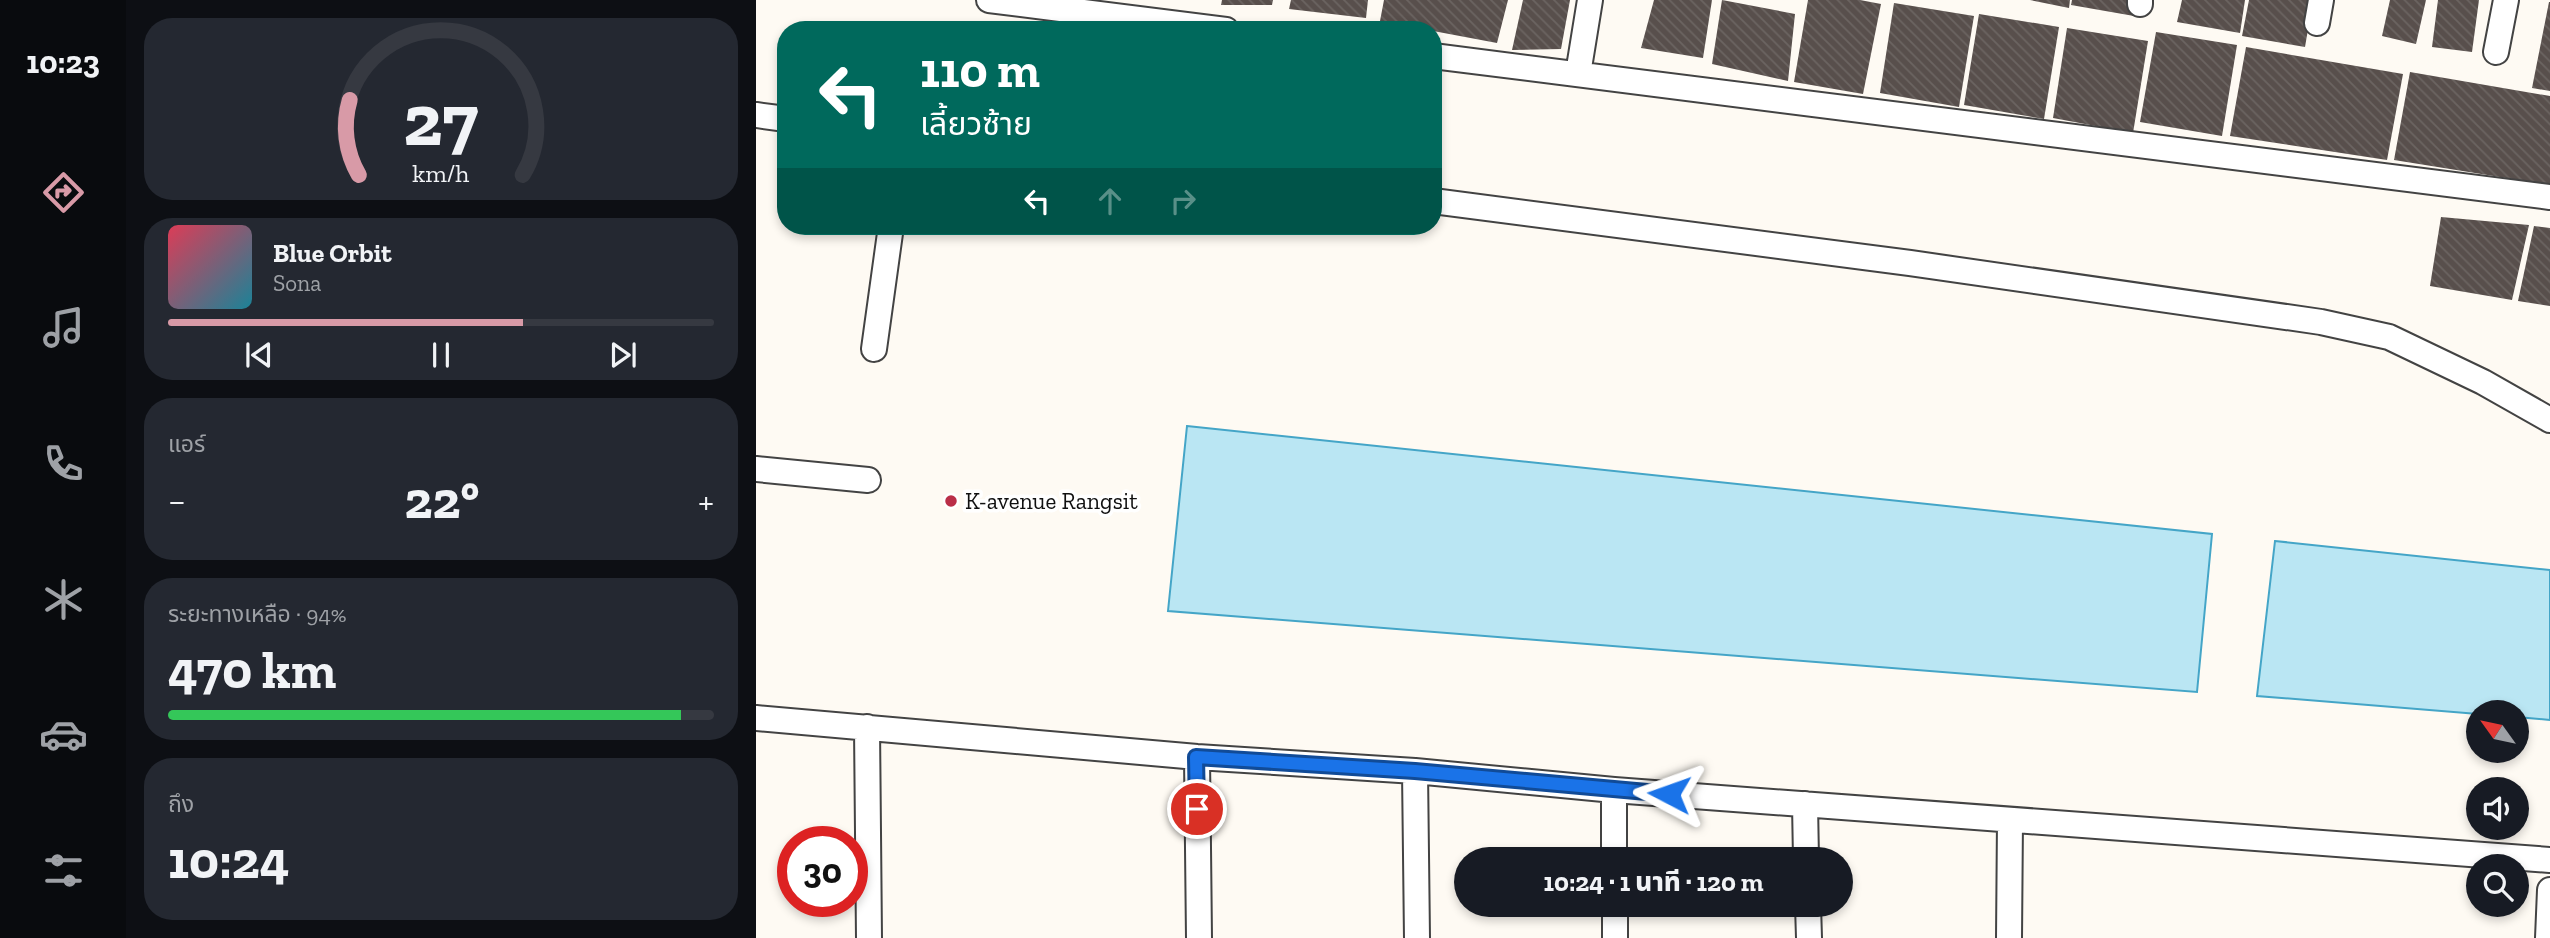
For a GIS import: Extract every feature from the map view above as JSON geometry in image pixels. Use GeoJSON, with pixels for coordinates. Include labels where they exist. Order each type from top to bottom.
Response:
{"type":"FeatureCollection","features":[{"type":"Feature","properties":{"kind":"street"},"geometry":{"type":"LineString","coordinates":[[989,0],[1155,21]]}},
{"type":"Feature","properties":{"kind":"street"},"geometry":{"type":"LineString","coordinates":[[1578,74],[1590,0]]}},
{"type":"Feature","properties":{"kind":"street"},"geometry":{"type":"LineString","coordinates":[[2496,52],[2506,0]]}},
{"type":"Feature","properties":{"kind":"street"},"geometry":{"type":"LineString","coordinates":[[1442,57],[2550,197]]}},
{"type":"Feature","properties":{"kind":"street"},"geometry":{"type":"LineString","coordinates":[[756,116],[777,118]]}},
{"type":"Feature","properties":{"kind":"street"},"geometry":{"type":"LineString","coordinates":[[1442,202],[1910,263],[2321,322],[2389,337],[2483,382],[2550,420]]}},
{"type":"Feature","properties":{"kind":"street"},"geometry":{"type":"LineString","coordinates":[[874,349],[890,235]]}},
{"type":"Feature","properties":{"kind":"street"},"geometry":{"type":"LineString","coordinates":[[756,469],[868,480]]}},
{"type":"Feature","properties":{"kind":"street"},"geometry":{"type":"LineString","coordinates":[[756,718],[1196,757],[1415,771],[1614,790],[2550,860]]}},
{"type":"Feature","properties":{"kind":"street"},"geometry":{"type":"LineString","coordinates":[[867,727],[869,938]]}},
{"type":"Feature","properties":{"kind":"street"},"geometry":{"type":"LineString","coordinates":[[1196,757],[1199,938]]}},
{"type":"Feature","properties":{"kind":"street"},"geometry":{"type":"LineString","coordinates":[[1415,771],[1417,938]]}},
{"type":"Feature","properties":{"kind":"street"},"geometry":{"type":"LineString","coordinates":[[1614,790],[1614,847]]}},
{"type":"Feature","properties":{"kind":"street"},"geometry":{"type":"LineString","coordinates":[[1805,804],[1807,847]]}},
{"type":"Feature","properties":{"kind":"street"},"geometry":{"type":"LineString","coordinates":[[2009,938],[2010,820]]}},
{"type":"Feature","properties":{"kind":"street"},"geometry":{"type":"LineString","coordinates":[[2548,938],[2550,890]]}},
{"type":"Feature","properties":{"kind":"street"},"geometry":{"type":"LineString","coordinates":[[1615,917],[1615,938]]}},
{"type":"Feature","properties":{"kind":"street"},"geometry":{"type":"LineString","coordinates":[[1808,917],[1809,938]]}},
{"type":"Feature","properties":{"kind":"water"},"geometry":{"type":"Polygon","coordinates":[[[1187,426],[2212,534],[2197,692],[1168,611],[1187,426]]]}},
{"type":"Feature","properties":{"kind":"water"},"geometry":{"type":"Polygon","coordinates":[[[2275,541],[2550,570],[2550,720],[2529,718],[2529,700],[2466,700],[2466,713],[2257,696],[2275,541]]]}},
{"type":"Feature","properties":{"kind":"building"},"geometry":{"type":"Polygon","coordinates":[[[1222,0],[1273,0],[1272,5],[1221,5],[1222,0]]]}},
{"type":"Feature","properties":{"kind":"building"},"geometry":{"type":"Polygon","coordinates":[[[1291,0],[1368,0],[1366,18],[1289,9],[1291,0]]]}},
{"type":"Feature","properties":{"kind":"building"},"geometry":{"type":"Polygon","coordinates":[[[1384,0],[1508,0],[1497,43],[1442,33],[1442,21],[1380,21],[1384,0]]]}},
{"type":"Feature","properties":{"kind":"building"},"geometry":{"type":"Polygon","coordinates":[[[1523,0],[1570,0],[1561,49],[1512,50],[1523,0]]]}},
{"type":"Feature","properties":{"kind":"building"},"geometry":{"type":"Polygon","coordinates":[[[1654,0],[1712,0],[1703,58],[1641,48],[1654,0]]]}},
{"type":"Feature","properties":{"kind":"building"},"geometry":{"type":"Polygon","coordinates":[[[1722,0],[1795,14],[1788,81],[1712,64],[1722,0]]]}},
{"type":"Feature","properties":{"kind":"building"},"geometry":{"type":"Polygon","coordinates":[[[1808,0],[1860,0],[1881,4],[1863,94],[1794,82],[1808,0]]]}},
{"type":"Feature","properties":{"kind":"building"},"geometry":{"type":"Polygon","coordinates":[[[2030,0],[2070,0],[2069,8],[2030,0]]]}},
{"type":"Feature","properties":{"kind":"building"},"geometry":{"type":"Polygon","coordinates":[[[2072,0],[2136,0],[2134,16],[2071,5],[2072,0]]]}},
{"type":"Feature","properties":{"kind":"building"},"geometry":{"type":"Polygon","coordinates":[[[2182,0],[2245,0],[2240,33],[2177,22],[2182,0]]]}},
{"type":"Feature","properties":{"kind":"building"},"geometry":{"type":"Polygon","coordinates":[[[2249,0],[2313,0],[2305,47],[2242,36],[2249,0]]]}},
{"type":"Feature","properties":{"kind":"building"},"geometry":{"type":"Polygon","coordinates":[[[2390,0],[2426,0],[2416,44],[2382,36],[2390,0]]]}},
{"type":"Feature","properties":{"kind":"building"},"geometry":{"type":"Polygon","coordinates":[[[2438,0],[2479,0],[2472,52],[2432,47],[2438,0]]]}},
{"type":"Feature","properties":{"kind":"building"},"geometry":{"type":"Polygon","coordinates":[[[2550,2],[2550,91],[2532,88],[2550,2]]]}},
{"type":"Feature","properties":{"kind":"building"},"geometry":{"type":"Polygon","coordinates":[[[1894,3],[1974,16],[1959,107],[1880,93],[1894,3]]]}},
{"type":"Feature","properties":{"kind":"building"},"geometry":{"type":"Polygon","coordinates":[[[1979,14],[2059,27],[2044,119],[1964,105],[1979,14]]]}},
{"type":"Feature","properties":{"kind":"building"},"geometry":{"type":"Polygon","coordinates":[[[2067,28],[2148,41],[2133,133],[2053,118],[2067,28]]]}},
{"type":"Feature","properties":{"kind":"building"},"geometry":{"type":"Polygon","coordinates":[[[2156,32],[2237,45],[2222,136],[2140,122],[2156,32]]]}},
{"type":"Feature","properties":{"kind":"building"},"geometry":{"type":"Polygon","coordinates":[[[2246,47],[2403,74],[2387,160],[2230,136],[2246,47]]]}},
{"type":"Feature","properties":{"kind":"building"},"geometry":{"type":"Polygon","coordinates":[[[2410,72],[2550,96],[2550,185],[2394,160],[2410,72]]]}},
{"type":"Feature","properties":{"kind":"building"},"geometry":{"type":"Polygon","coordinates":[[[2441,217],[2529,225],[2512,300],[2430,286],[2441,217]]]}},
{"type":"Feature","properties":{"kind":"building"},"geometry":{"type":"Polygon","coordinates":[[[2534,226],[2550,228],[2550,306],[2518,301],[2534,226]]]}},
{"type":"Feature","properties":{"kind":"place","name":"K-avenue Rangsit"},"geometry":{"type":"Point","coordinates":[951,501]}},
{"type":"Feature","properties":{"kind":"route"},"geometry":{"type":"LineString","coordinates":[[1197,809],[1196,757],[1415,771],[1669,794]]}}]}
